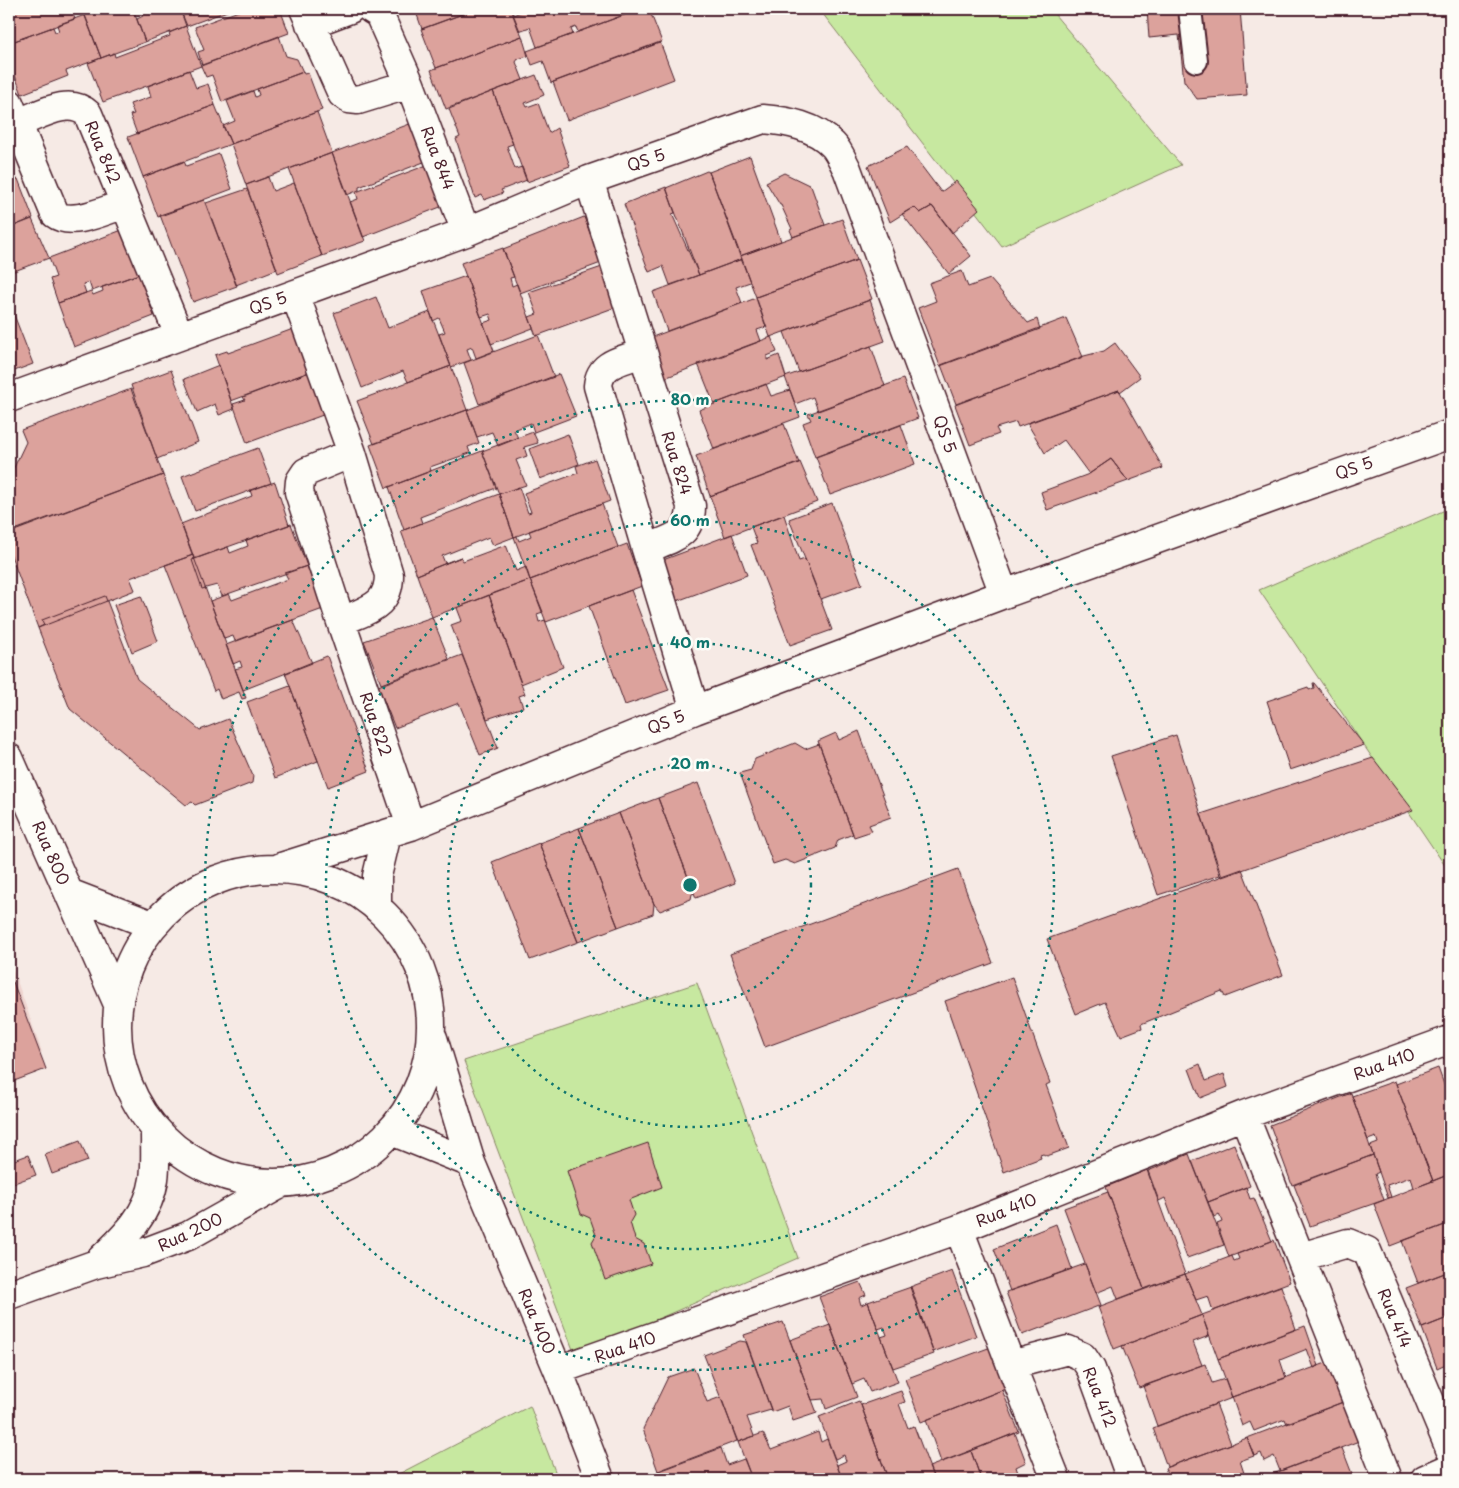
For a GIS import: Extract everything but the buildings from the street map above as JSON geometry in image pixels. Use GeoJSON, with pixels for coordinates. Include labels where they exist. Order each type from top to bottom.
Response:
{"type":"FeatureCollection","features":[{"type":"Feature","properties":{"kind":"street"},"geometry":{"type":"LineString","coordinates":[[350,9],[307,16],[342,94],[349,99],[358,100],[410,84]]}},
{"type":"Feature","properties":{"kind":"street","name":"Rua 844"},"geometry":{"type":"LineString","coordinates":[[371,9],[378,14],[410,84],[466,232]]}},
{"type":"Feature","properties":{"kind":"street","name":"Rua 842"},"geometry":{"type":"LineString","coordinates":[[125,204],[72,220],[62,220],[55,214],[14,113],[68,104],[80,107],[88,114],[179,335]]}},
{"type":"Feature","properties":{"kind":"street","name":"QS 5"},"geometry":{"type":"LineString","coordinates":[[9,398],[466,232],[589,180],[763,119],[790,122],[812,130],[834,145],[847,169],[1004,594]]}},
{"type":"Feature","properties":{"kind":"street","name":"Rua 824"},"geometry":{"type":"LineString","coordinates":[[589,180],[642,354],[692,506],[691,520],[684,532],[646,549]]}},
{"type":"Feature","properties":{"kind":"street"},"geometry":{"type":"LineString","coordinates":[[295,294],[352,453],[389,575],[389,590],[383,600],[341,622]]}},
{"type":"Feature","properties":{"kind":"street"},"geometry":{"type":"LineString","coordinates":[[642,354],[605,367],[599,375],[598,386],[695,710]]}},
{"type":"Feature","properties":{"kind":"street","name":"QS 5"},"geometry":{"type":"LineString","coordinates":[[152,925],[210,881],[281,867],[399,830],[695,710],[1004,594],[1450,434]]}},
{"type":"Feature","properties":{"kind":"street","name":"Rua 822"},"geometry":{"type":"LineString","coordinates":[[352,453],[306,472],[300,481],[299,492],[341,622],[399,830]]}},
{"type":"Feature","properties":{"kind":"street","name":"Rua 800"},"geometry":{"type":"LineString","coordinates":[[9,758],[117,1002]]}},
{"type":"Feature","properties":{"kind":"street"},"geometry":{"type":"LineString","coordinates":[[377,904],[377,876],[399,830]]}},
{"type":"Feature","properties":{"kind":"street"},"geometry":{"type":"LineString","coordinates":[[152,925],[130,961],[117,1002],[121,1071],[155,1133],[190,1163],[232,1181],[277,1186],[341,1171],[394,1132],[433,1038],[429,988],[410,942],[377,904],[332,877],[281,867]]}},
{"type":"Feature","properties":{"kind":"street","name":"Rua 800"},"geometry":{"type":"LineString","coordinates":[[69,893],[152,925]]}},
{"type":"Feature","properties":{"kind":"street","name":"Rua 400"},"geometry":{"type":"LineString","coordinates":[[433,1038],[471,1163],[558,1370],[600,1479]]}},
{"type":"Feature","properties":{"kind":"street","name":"Rua 410"},"geometry":{"type":"LineString","coordinates":[[558,1370],[959,1229],[1244,1115],[1450,1040]]}},
{"type":"Feature","properties":{"kind":"street"},"geometry":{"type":"LineString","coordinates":[[1244,1115],[1388,1479]]}},
{"type":"Feature","properties":{"kind":"street"},"geometry":{"type":"LineString","coordinates":[[394,1132],[471,1163]]}},
{"type":"Feature","properties":{"kind":"street","name":"Rua 200"},"geometry":{"type":"LineString","coordinates":[[96,1264],[132,1229],[147,1204],[154,1180],[155,1133]]}},
{"type":"Feature","properties":{"kind":"street","name":"Rua 200"},"geometry":{"type":"LineString","coordinates":[[13,1290],[96,1264],[143,1253],[188,1236],[277,1186]]}},
{"type":"Feature","properties":{"kind":"street"},"geometry":{"type":"LineString","coordinates":[[959,1229],[1056,1479]]}},
{"type":"Feature","properties":{"kind":"street","name":"Rua 414"},"geometry":{"type":"LineString","coordinates":[[1301,1257],[1348,1243],[1367,1251],[1450,1449]]}},
{"type":"Feature","properties":{"kind":"street","name":"Rua 412"},"geometry":{"type":"LineString","coordinates":[[1011,1365],[1068,1350],[1083,1357],[1091,1370],[1131,1479]]}},
{"type":"Feature","properties":{"kind":"street"},"geometry":{"type":"LineString","coordinates":[[1425,1479],[1450,1468]]}},
{"type":"Feature","properties":{"kind":"lane"},"geometry":{"type":"LineString","coordinates":[[1190,9],[1196,61]]}},
{"type":"Feature","properties":{"kind":"shaded area"},"geometry":{"type":"Polygon","coordinates":[[[9,958],[42,1052],[9,1067],[9,958]]]}},
{"type":"Feature","properties":{"kind":"green space"},"geometry":{"type":"Polygon","coordinates":[[[819,9],[1050,9],[1181,165],[1002,246],[819,9]]]}},
{"type":"Feature","properties":{"kind":"green space"},"geometry":{"type":"Polygon","coordinates":[[[1450,508],[1450,873],[1259,590],[1450,508]]]}},
{"type":"Feature","properties":{"kind":"green space"},"geometry":{"type":"Polygon","coordinates":[[[697,983],[798,1258],[575,1355],[464,1061],[697,983]]]}},
{"type":"Feature","properties":{"kind":"green space"},"geometry":{"type":"Polygon","coordinates":[[[530,1406],[558,1479],[389,1479],[530,1406]]]}}]}
